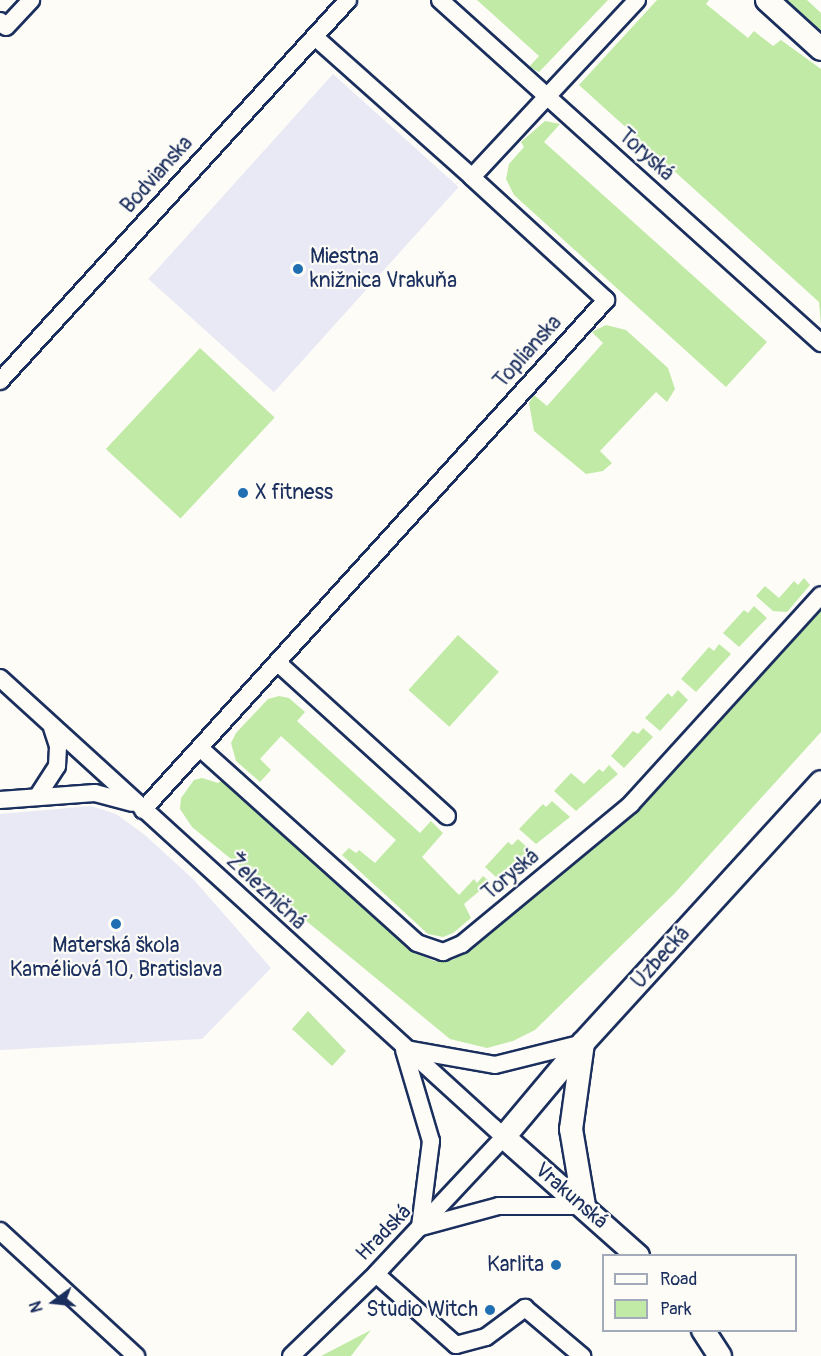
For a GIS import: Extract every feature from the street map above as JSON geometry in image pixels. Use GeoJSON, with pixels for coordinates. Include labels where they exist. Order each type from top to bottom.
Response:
{"type":"FeatureCollection","features":[{"type":"Feature","properties":{"kind":"street"},"geometry":{"type":"LineString","coordinates":[[0,21],[6,27],[31,0]]}},
{"type":"Feature","properties":{"kind":"street","name":"Bodvianska"},"geometry":{"type":"LineString","coordinates":[[0,381],[348,0]]}},
{"type":"Feature","properties":{"kind":"street","name":"Toryská"},"geometry":{"type":"LineString","coordinates":[[440,0],[821,343]]}},
{"type":"Feature","properties":{"kind":"street"},"geometry":{"type":"LineString","coordinates":[[315,37],[472,177],[637,0]]}},
{"type":"Feature","properties":{"kind":"street"},"geometry":{"type":"LineString","coordinates":[[767,0],[821,49]]}},
{"type":"Feature","properties":{"kind":"street","name":"Toplianska"},"geometry":{"type":"LineString","coordinates":[[141,807],[201,749],[606,300],[472,177]]}},
{"type":"Feature","properties":{"kind":"street","name":"Toryská"},"geometry":{"type":"LineString","coordinates":[[201,749],[417,943],[443,952],[462,944],[631,804],[821,594]]}},
{"type":"Feature","properties":{"kind":"street"},"geometry":{"type":"LineString","coordinates":[[278,663],[447,816]]}},
{"type":"Feature","properties":{"kind":"street","name":"Železničná"},"geometry":{"type":"LineString","coordinates":[[0,678],[404,1049],[504,1137]]}},
{"type":"Feature","properties":{"kind":"street"},"geometry":{"type":"LineString","coordinates":[[36,797],[57,766],[58,746],[50,723]]}},
{"type":"Feature","properties":{"kind":"street","name":"Uzbecká"},"geometry":{"type":"LineString","coordinates":[[504,1137],[583,1043],[821,782]]}},
{"type":"Feature","properties":{"kind":"street"},"geometry":{"type":"LineString","coordinates":[[0,801],[95,793],[141,807]]}},
{"type":"Feature","properties":{"kind":"street"},"geometry":{"type":"LineString","coordinates":[[583,1043],[571,1129],[584,1206],[499,1206],[420,1227],[431,1141],[404,1049],[495,1065],[583,1043]]}},
{"type":"Feature","properties":{"kind":"street","name":"Vrakunská"},"geometry":{"type":"LineString","coordinates":[[504,1137],[636,1254]]}},
{"type":"Feature","properties":{"kind":"street","name":"Hradská"},"geometry":{"type":"LineString","coordinates":[[291,1356],[376,1274],[504,1137]]}},
{"type":"Feature","properties":{"kind":"street"},"geometry":{"type":"LineString","coordinates":[[0,1231],[136,1356]]}},
{"type":"Feature","properties":{"kind":"street"},"geometry":{"type":"LineString","coordinates":[[376,1274],[456,1345],[486,1337],[525,1308],[582,1356]]}},
{"type":"Feature","properties":{"kind":"street"},"geometry":{"type":"LineString","coordinates":[[704,1332],[720,1356]]}},
{"type":"Feature","properties":{"kind":"shaded area"},"geometry":{"type":"Polygon","coordinates":[[[333,74],[459,187],[274,392],[148,279],[333,74]]]}},
{"type":"Feature","properties":{"kind":"shaded area","name":"Materská škola Kaméliová 10, Bratislava"},"geometry":{"type":"Polygon","coordinates":[[[91,806],[116,814],[145,835],[194,880],[271,968],[202,1039],[0,1050],[0,814],[91,806]]]}},
{"type":"Feature","properties":{"kind":"green space"},"geometry":{"type":"Polygon","coordinates":[[[477,0],[608,0],[539,72],[529,67],[539,56],[477,0]]]}},
{"type":"Feature","properties":{"kind":"green space"},"geometry":{"type":"Polygon","coordinates":[[[657,0],[709,0],[706,4],[748,38],[754,31],[773,46],[781,40],[821,69],[821,325],[819,302],[579,85],[657,0]]]}},
{"type":"Feature","properties":{"kind":"green space"},"geometry":{"type":"Polygon","coordinates":[[[785,0],[807,0],[821,13],[821,32],[785,0]]]}},
{"type":"Feature","properties":{"kind":"green space"},"geometry":{"type":"Polygon","coordinates":[[[545,121],[560,124],[544,142],[767,342],[726,387],[514,195],[506,179],[509,164],[524,147],[521,142],[545,121]]]}},
{"type":"Feature","properties":{"kind":"green space"},"geometry":{"type":"Polygon","coordinates":[[[606,325],[626,330],[668,368],[675,389],[667,402],[656,392],[600,451],[612,463],[603,471],[586,474],[534,431],[529,403],[534,395],[547,406],[603,343],[592,332],[606,325]]]}},
{"type":"Feature","properties":{"kind":"green space"},"geometry":{"type":"Polygon","coordinates":[[[200,348],[275,418],[180,518],[106,449],[200,348]]]}},
{"type":"Feature","properties":{"kind":"green space"},"geometry":{"type":"Polygon","coordinates":[[[804,578],[810,585],[787,612],[773,611],[756,596],[765,586],[779,598],[794,581],[798,585],[804,578]]]}},
{"type":"Feature","properties":{"kind":"green space"},"geometry":{"type":"Polygon","coordinates":[[[754,606],[767,618],[739,647],[723,633],[744,610],[748,613],[754,606]]]}},
{"type":"Feature","properties":{"kind":"green space"},"geometry":{"type":"Polygon","coordinates":[[[821,609],[821,732],[675,893],[535,1030],[513,1041],[487,1048],[450,1039],[192,827],[180,809],[181,798],[194,780],[202,778],[218,783],[222,780],[412,951],[434,961],[453,960],[637,811],[821,609]]]}},
{"type":"Feature","properties":{"kind":"green space"},"geometry":{"type":"Polygon","coordinates":[[[458,635],[499,672],[449,727],[408,690],[458,635]]]}},
{"type":"Feature","properties":{"kind":"green space"},"geometry":{"type":"Polygon","coordinates":[[[719,644],[731,654],[696,692],[681,679],[709,647],[714,651],[719,644]]]}},
{"type":"Feature","properties":{"kind":"green space"},"geometry":{"type":"Polygon","coordinates":[[[678,690],[688,700],[660,731],[645,718],[668,693],[672,697],[678,690]]]}},
{"type":"Feature","properties":{"kind":"green space"},"geometry":{"type":"Polygon","coordinates":[[[279,696],[289,698],[305,712],[297,721],[420,833],[431,821],[443,833],[422,857],[459,895],[474,879],[477,883],[483,876],[490,882],[464,904],[471,918],[453,933],[443,937],[428,934],[342,855],[349,848],[356,853],[359,850],[375,863],[396,840],[281,736],[260,759],[271,770],[260,782],[236,761],[231,743],[236,733],[268,699],[279,696]]]}},
{"type":"Feature","properties":{"kind":"green space"},"geometry":{"type":"Polygon","coordinates":[[[643,728],[653,737],[624,768],[611,756],[633,731],[638,734],[643,728]]]}},
{"type":"Feature","properties":{"kind":"green space"},"geometry":{"type":"Polygon","coordinates":[[[609,765],[618,774],[576,811],[554,791],[571,773],[584,784],[599,769],[603,772],[609,765]]]}},
{"type":"Feature","properties":{"kind":"green space"},"geometry":{"type":"Polygon","coordinates":[[[552,801],[570,817],[536,844],[519,829],[543,804],[546,807],[552,801]]]}},
{"type":"Feature","properties":{"kind":"green space"},"geometry":{"type":"Polygon","coordinates":[[[518,839],[530,850],[496,877],[485,867],[508,842],[512,845],[518,839]]]}},
{"type":"Feature","properties":{"kind":"green space"},"geometry":{"type":"Polygon","coordinates":[[[308,1011],[346,1051],[332,1066],[292,1029],[308,1011]]]}},
{"type":"Feature","properties":{"kind":"green space"},"geometry":{"type":"Polygon","coordinates":[[[371,1330],[351,1356],[321,1356],[371,1330]]]}},
{"type":"Feature","properties":{"kind":"place","name":"Miestna knižnica Vrakuňa"},"geometry":{"type":"Point","coordinates":[298,269]}},
{"type":"Feature","properties":{"kind":"place","name":"X fitness"},"geometry":{"type":"Point","coordinates":[243,493]}},
{"type":"Feature","properties":{"kind":"place","name":"Materská škola Kaméliová 10, Bratislava"},"geometry":{"type":"Point","coordinates":[116,924]}},
{"type":"Feature","properties":{"kind":"place","name":"Karlita"},"geometry":{"type":"Point","coordinates":[556,1265]}},
{"type":"Feature","properties":{"kind":"place","name":"Studio Witch"},"geometry":{"type":"Point","coordinates":[490,1310]}}]}
